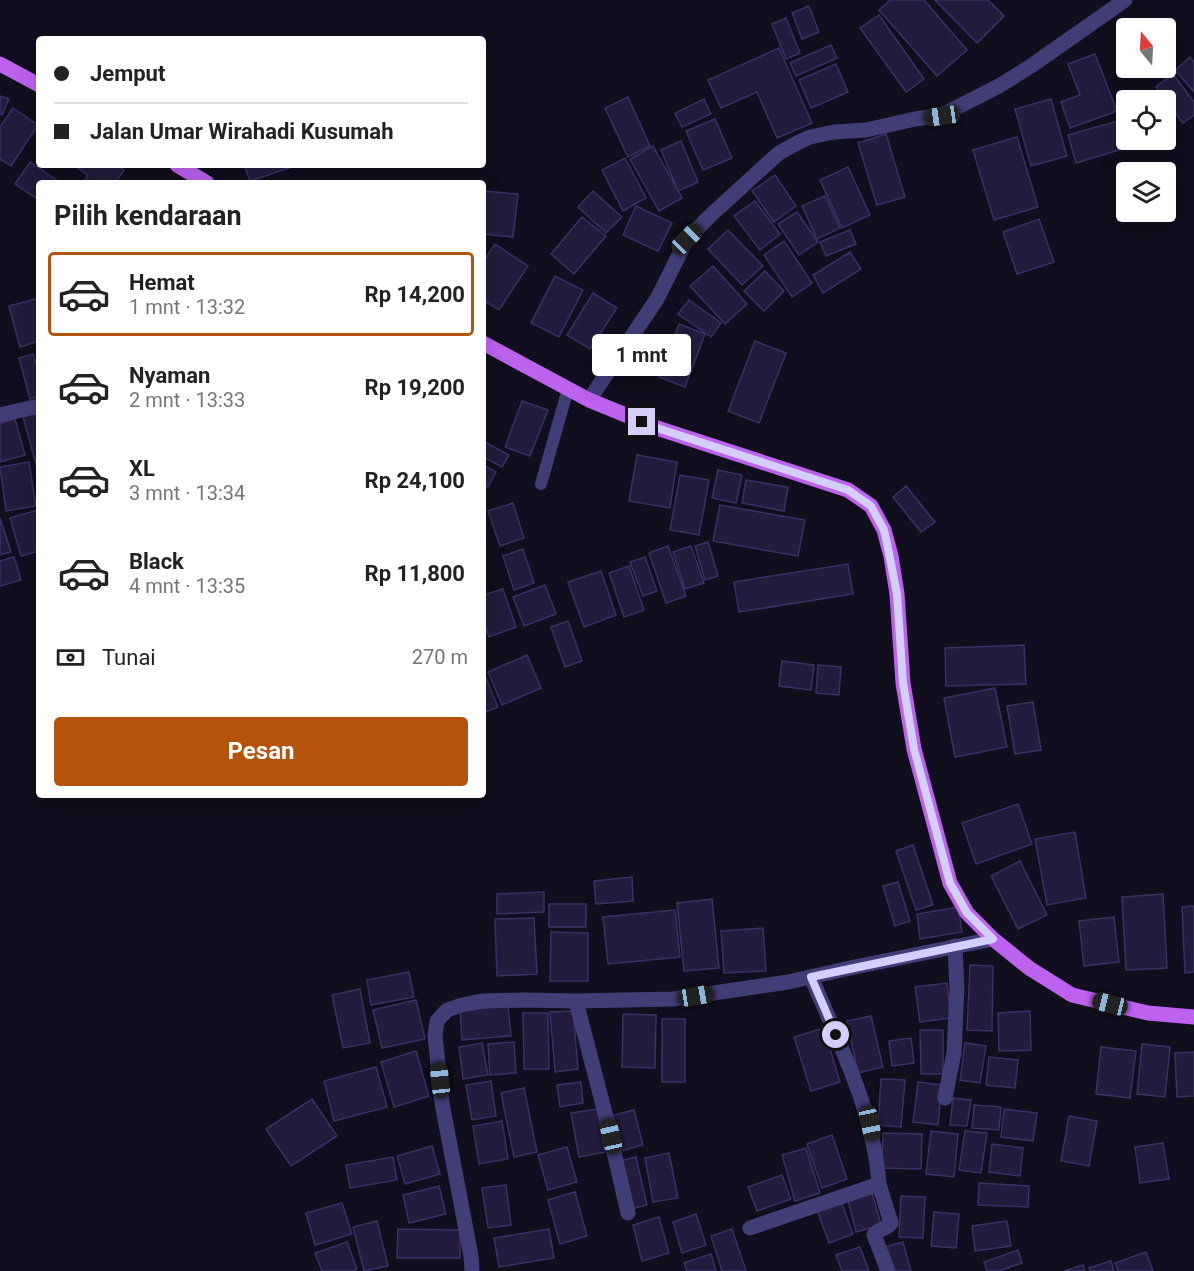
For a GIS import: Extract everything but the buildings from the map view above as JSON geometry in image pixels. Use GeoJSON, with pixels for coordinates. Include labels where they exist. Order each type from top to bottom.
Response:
{"type":"FeatureCollection","features":[{"type":"Feature","properties":{"kind":"main road"},"geometry":{"type":"LineString","coordinates":[[0,64],[36,83]]}},
{"type":"Feature","properties":{"kind":"main road"},"geometry":{"type":"LineString","coordinates":[[182,168],[202,180]]}},
{"type":"Feature","properties":{"kind":"main road"},"geometry":{"type":"LineString","coordinates":[[486,345],[589,400],[660,429],[848,490],[871,506],[884,530],[891,556],[897,594],[903,683],[914,749],[950,883],[967,913],[993,939],[1029,968],[1072,995],[1148,1013],[1194,1017]]}},
{"type":"Feature","properties":{"kind":"street"},"geometry":{"type":"LineString","coordinates":[[589,400],[657,299],[687,239],[779,153],[810,138],[834,132],[866,130],[915,119],[942,116],[989,92],[1023,71],[1125,0]]}},
{"type":"Feature","properties":{"kind":"street"},"geometry":{"type":"LineString","coordinates":[[0,415],[36,407]]}},
{"type":"Feature","properties":{"kind":"street"},"geometry":{"type":"LineString","coordinates":[[472,1271],[442,1103],[435,1035],[437,1021],[447,1010],[482,1001],[673,999],[788,982],[993,939]]}},
{"type":"Feature","properties":{"kind":"street"},"geometry":{"type":"LineString","coordinates":[[945,1098],[954,1053],[957,989],[955,946]]}},
{"type":"Feature","properties":{"kind":"street"},"geometry":{"type":"LineString","coordinates":[[811,977],[867,1115],[877,1156],[879,1184],[891,1223],[890,1226],[874,1235],[888,1271]]}},
{"type":"Feature","properties":{"kind":"street"},"geometry":{"type":"LineString","coordinates":[[576,1001],[628,1214]]}},
{"type":"Feature","properties":{"kind":"street"},"geometry":{"type":"LineString","coordinates":[[750,1228],[879,1184]]}},
{"type":"Feature","properties":{"kind":"lane"},"geometry":{"type":"LineString","coordinates":[[541,484],[568,389]]}},
{"type":"Feature","properties":{"kind":"route"},"geometry":{"type":"LineString","coordinates":[[642,422],[848,490],[871,506],[884,530],[897,594],[903,683],[914,749],[940,848],[950,883],[967,913],[993,939],[811,977],[836,1035]]}}]}
